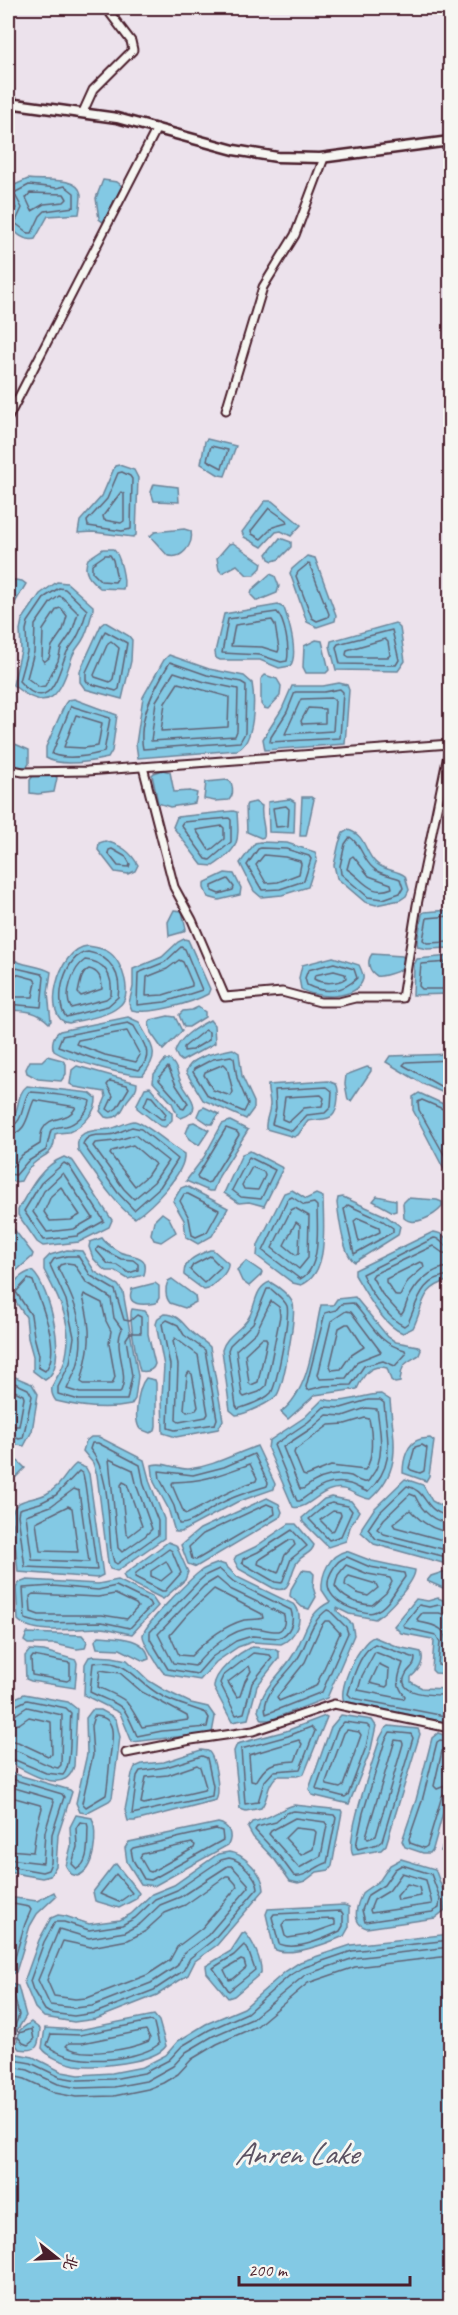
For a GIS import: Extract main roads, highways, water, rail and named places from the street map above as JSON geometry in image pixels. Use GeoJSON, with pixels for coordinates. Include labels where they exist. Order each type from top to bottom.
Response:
{"type":"FeatureCollection","features":[{"type":"Feature","properties":{"kind":"water"},"geometry":{"type":"Polygon","coordinates":[[[28,179],[59,180],[74,184],[81,194],[79,214],[48,216],[35,239],[20,236],[9,225],[9,220],[16,208],[10,200],[8,188],[28,179]]]}},
{"type":"Feature","properties":{"kind":"water"},"geometry":{"type":"Polygon","coordinates":[[[103,180],[117,182],[122,186],[103,222],[99,219],[96,198],[103,180]]]}},
{"type":"Feature","properties":{"kind":"water"},"geometry":{"type":"Polygon","coordinates":[[[207,439],[236,446],[225,476],[201,464],[207,439]]]}},
{"type":"Feature","properties":{"kind":"water"},"geometry":{"type":"Polygon","coordinates":[[[119,465],[134,470],[138,478],[136,535],[133,537],[93,532],[78,533],[80,521],[102,496],[115,466],[119,465]]]}},
{"type":"Feature","properties":{"kind":"water"},"geometry":{"type":"Polygon","coordinates":[[[154,484],[178,487],[179,502],[154,501],[151,492],[154,484]]]}},
{"type":"Feature","properties":{"kind":"water"},"geometry":{"type":"Polygon","coordinates":[[[265,501],[272,501],[301,525],[291,536],[281,531],[276,532],[262,547],[244,537],[242,532],[265,501]]]}},
{"type":"Feature","properties":{"kind":"water"},"geometry":{"type":"Polygon","coordinates":[[[184,529],[191,531],[190,542],[182,554],[177,556],[167,555],[150,536],[155,532],[184,529]]]}},
{"type":"Feature","properties":{"kind":"water"},"geometry":{"type":"Polygon","coordinates":[[[280,538],[291,542],[291,547],[279,559],[273,561],[267,554],[280,538]]]}},
{"type":"Feature","properties":{"kind":"water"},"geometry":{"type":"Polygon","coordinates":[[[233,543],[262,563],[261,568],[254,575],[247,575],[237,565],[222,573],[219,570],[217,558],[229,544],[233,543]]]}},
{"type":"Feature","properties":{"kind":"water"},"geometry":{"type":"Polygon","coordinates":[[[103,549],[113,549],[118,556],[123,574],[123,589],[100,588],[88,575],[86,564],[88,559],[103,549]]]}},
{"type":"Feature","properties":{"kind":"water"},"geometry":{"type":"Polygon","coordinates":[[[307,556],[315,558],[336,615],[335,621],[317,627],[307,622],[290,573],[307,556]]]}},
{"type":"Feature","properties":{"kind":"water"},"geometry":{"type":"Polygon","coordinates":[[[270,574],[275,576],[279,586],[277,593],[257,601],[251,595],[252,590],[270,574]]]}},
{"type":"Feature","properties":{"kind":"water"},"geometry":{"type":"Polygon","coordinates":[[[8,579],[22,581],[26,584],[9,613],[8,633],[8,579]]]}},
{"type":"Feature","properties":{"kind":"water"},"geometry":{"type":"Polygon","coordinates":[[[57,582],[67,583],[93,606],[93,609],[86,634],[73,655],[58,691],[45,700],[36,699],[13,685],[21,651],[20,630],[22,620],[40,594],[57,582]]]}},
{"type":"Feature","properties":{"kind":"water"},"geometry":{"type":"Polygon","coordinates":[[[278,605],[284,608],[292,638],[294,654],[290,666],[279,668],[260,660],[220,660],[216,658],[215,652],[224,614],[278,605]]]}},
{"type":"Feature","properties":{"kind":"water"},"geometry":{"type":"Polygon","coordinates":[[[105,622],[132,640],[131,661],[122,699],[85,689],[80,682],[80,671],[101,625],[105,622]]]}},
{"type":"Feature","properties":{"kind":"water"},"geometry":{"type":"Polygon","coordinates":[[[395,623],[400,628],[405,661],[398,671],[336,670],[330,646],[331,641],[395,623]]]}},
{"type":"Feature","properties":{"kind":"water"},"geometry":{"type":"Polygon","coordinates":[[[316,640],[322,641],[329,670],[326,673],[306,673],[303,667],[304,646],[316,640]]]}},
{"type":"Feature","properties":{"kind":"water"},"geometry":{"type":"Polygon","coordinates":[[[169,655],[209,669],[244,676],[252,683],[252,720],[243,746],[237,750],[138,758],[136,744],[143,697],[169,655]]]}},
{"type":"Feature","properties":{"kind":"water"},"geometry":{"type":"Polygon","coordinates":[[[265,675],[277,679],[281,686],[280,696],[268,709],[261,704],[261,679],[265,675]]]}},
{"type":"Feature","properties":{"kind":"water"},"geometry":{"type":"Polygon","coordinates":[[[339,683],[347,685],[349,690],[345,744],[265,750],[263,739],[282,709],[292,686],[323,686],[339,683]]]}},
{"type":"Feature","properties":{"kind":"water"},"geometry":{"type":"Polygon","coordinates":[[[74,699],[117,715],[112,751],[108,758],[67,763],[46,758],[46,747],[65,704],[68,700],[74,699]]]}},
{"type":"Feature","properties":{"kind":"water"},"geometry":{"type":"Polygon","coordinates":[[[8,741],[29,750],[29,764],[26,767],[8,767],[8,741]]]}},
{"type":"Feature","properties":{"kind":"water"},"geometry":{"type":"Polygon","coordinates":[[[163,770],[170,772],[174,792],[197,793],[195,803],[170,807],[158,803],[152,775],[163,770]]]}},
{"type":"Feature","properties":{"kind":"water"},"geometry":{"type":"Polygon","coordinates":[[[55,775],[57,778],[54,792],[30,793],[30,780],[33,776],[55,775]]]}},
{"type":"Feature","properties":{"kind":"water"},"geometry":{"type":"Polygon","coordinates":[[[227,780],[231,782],[233,789],[229,800],[204,799],[206,782],[227,780]]]}},
{"type":"Feature","properties":{"kind":"water"},"geometry":{"type":"Polygon","coordinates":[[[302,797],[314,799],[306,836],[300,836],[302,797]]]}},
{"type":"Feature","properties":{"kind":"water"},"geometry":{"type":"Polygon","coordinates":[[[290,799],[295,802],[294,833],[269,832],[268,802],[290,799]]]}},
{"type":"Feature","properties":{"kind":"water"},"geometry":{"type":"Polygon","coordinates":[[[255,802],[262,806],[264,837],[261,838],[247,832],[246,806],[255,802]]]}},
{"type":"Feature","properties":{"kind":"water"},"geometry":{"type":"Polygon","coordinates":[[[237,812],[236,844],[213,866],[202,865],[173,827],[177,817],[237,812]]]}},
{"type":"Feature","properties":{"kind":"water"},"geometry":{"type":"Polygon","coordinates":[[[348,830],[362,839],[371,858],[378,865],[405,876],[409,890],[406,896],[400,900],[376,905],[365,902],[337,878],[334,865],[339,843],[343,833],[348,830]]]}},
{"type":"Feature","properties":{"kind":"water"},"geometry":{"type":"Polygon","coordinates":[[[105,841],[116,844],[132,856],[138,865],[135,871],[128,874],[115,872],[98,850],[99,843],[105,841]]]}},
{"type":"Feature","properties":{"kind":"water"},"geometry":{"type":"Polygon","coordinates":[[[255,843],[287,843],[315,852],[317,859],[308,887],[282,895],[261,897],[254,891],[240,863],[255,843]]]}},
{"type":"Feature","properties":{"kind":"water"},"geometry":{"type":"Polygon","coordinates":[[[225,873],[234,874],[241,888],[240,895],[219,900],[208,897],[204,883],[225,873]]]}},
{"type":"Feature","properties":{"kind":"water"},"geometry":{"type":"Polygon","coordinates":[[[174,910],[182,911],[186,929],[169,936],[168,922],[174,910]]]}},
{"type":"Feature","properties":{"kind":"water"},"geometry":{"type":"Polygon","coordinates":[[[450,910],[450,948],[418,947],[422,914],[450,910]]]}},
{"type":"Feature","properties":{"kind":"water"},"geometry":{"type":"Polygon","coordinates":[[[184,939],[188,940],[210,989],[208,994],[171,1007],[149,1011],[132,1010],[129,1003],[133,987],[133,969],[162,957],[184,939]]]}},
{"type":"Feature","properties":{"kind":"water"},"geometry":{"type":"Polygon","coordinates":[[[88,946],[105,950],[115,958],[125,980],[125,995],[123,1002],[113,1010],[69,1023],[61,1019],[56,1010],[56,984],[68,958],[77,950],[88,946]]]}},
{"type":"Feature","properties":{"kind":"water"},"geometry":{"type":"Polygon","coordinates":[[[372,954],[402,956],[405,959],[404,966],[397,972],[377,976],[369,966],[372,954]]]}},
{"type":"Feature","properties":{"kind":"water"},"geometry":{"type":"Polygon","coordinates":[[[8,955],[23,964],[51,972],[48,993],[51,1021],[49,1023],[35,1013],[8,1010],[8,955]]]}},
{"type":"Feature","properties":{"kind":"water"},"geometry":{"type":"Polygon","coordinates":[[[450,956],[450,994],[413,995],[414,965],[417,959],[450,956]]]}},
{"type":"Feature","properties":{"kind":"water"},"geometry":{"type":"Polygon","coordinates":[[[333,957],[359,965],[363,979],[359,986],[353,991],[335,996],[316,995],[301,989],[299,978],[302,965],[333,957]]]}},
{"type":"Feature","properties":{"kind":"water"},"geometry":{"type":"Polygon","coordinates":[[[198,1007],[205,1012],[205,1017],[189,1027],[184,1027],[179,1015],[183,1011],[198,1007]]]}},
{"type":"Feature","properties":{"kind":"water"},"geometry":{"type":"Polygon","coordinates":[[[168,1016],[175,1017],[182,1031],[163,1050],[151,1033],[149,1023],[151,1020],[168,1016]]]}},
{"type":"Feature","properties":{"kind":"water"},"geometry":{"type":"Polygon","coordinates":[[[128,1017],[139,1022],[153,1049],[152,1060],[143,1075],[97,1067],[54,1051],[53,1040],[60,1031],[128,1017]]]}},
{"type":"Feature","properties":{"kind":"water"},"geometry":{"type":"Polygon","coordinates":[[[210,1020],[214,1025],[215,1043],[182,1061],[178,1058],[175,1052],[184,1037],[210,1020]]]}},
{"type":"Feature","properties":{"kind":"water"},"geometry":{"type":"Polygon","coordinates":[[[233,1049],[239,1053],[242,1076],[254,1102],[254,1108],[246,1119],[203,1100],[186,1072],[199,1058],[233,1049]]]}},
{"type":"Feature","properties":{"kind":"water"},"geometry":{"type":"Polygon","coordinates":[[[450,1054],[450,1084],[444,1093],[423,1084],[386,1062],[390,1056],[450,1054]]]}},
{"type":"Feature","properties":{"kind":"water"},"geometry":{"type":"Polygon","coordinates":[[[47,1056],[62,1060],[66,1064],[66,1074],[61,1081],[38,1079],[27,1073],[26,1069],[30,1061],[42,1061],[47,1056]]]}},
{"type":"Feature","properties":{"kind":"water"},"geometry":{"type":"Polygon","coordinates":[[[165,1060],[170,1060],[175,1065],[181,1082],[193,1102],[193,1111],[181,1118],[172,1103],[153,1082],[154,1074],[165,1060]]]}},
{"type":"Feature","properties":{"kind":"water"},"geometry":{"type":"Polygon","coordinates":[[[77,1066],[137,1083],[135,1090],[117,1116],[105,1117],[100,1111],[106,1097],[105,1092],[75,1087],[70,1084],[72,1070],[77,1066]]]}},
{"type":"Feature","properties":{"kind":"water"},"geometry":{"type":"Polygon","coordinates":[[[367,1067],[371,1068],[371,1071],[351,1101],[348,1100],[346,1075],[367,1067]]]}},
{"type":"Feature","properties":{"kind":"water"},"geometry":{"type":"Polygon","coordinates":[[[328,1081],[336,1084],[338,1089],[337,1106],[332,1116],[308,1121],[294,1137],[266,1129],[270,1104],[268,1085],[328,1081]]]}},
{"type":"Feature","properties":{"kind":"water"},"geometry":{"type":"Polygon","coordinates":[[[27,1086],[90,1093],[96,1098],[96,1103],[91,1114],[79,1127],[69,1132],[55,1134],[49,1153],[31,1166],[21,1181],[14,1182],[8,1179],[8,1123],[15,1114],[21,1094],[27,1086]]]}},
{"type":"Feature","properties":{"kind":"water"},"geometry":{"type":"Polygon","coordinates":[[[150,1087],[172,1113],[172,1120],[165,1127],[160,1126],[137,1108],[145,1088],[150,1087]]]}},
{"type":"Feature","properties":{"kind":"water"},"geometry":{"type":"Polygon","coordinates":[[[419,1093],[450,1107],[450,1181],[413,1110],[413,1097],[419,1093]]]}},
{"type":"Feature","properties":{"kind":"water"},"geometry":{"type":"Polygon","coordinates":[[[204,1107],[219,1114],[212,1124],[197,1116],[200,1109],[204,1107]]]}},
{"type":"Feature","properties":{"kind":"water"},"geometry":{"type":"Polygon","coordinates":[[[134,1121],[152,1130],[184,1154],[183,1162],[173,1180],[158,1198],[135,1218],[105,1187],[78,1150],[79,1138],[83,1134],[110,1129],[134,1121]]]}},
{"type":"Feature","properties":{"kind":"water"},"geometry":{"type":"Polygon","coordinates":[[[230,1121],[248,1130],[219,1176],[213,1191],[186,1181],[204,1157],[222,1124],[230,1121]]]}},
{"type":"Feature","properties":{"kind":"water"},"geometry":{"type":"Polygon","coordinates":[[[194,1122],[209,1130],[199,1145],[189,1139],[186,1133],[190,1123],[194,1122]]]}},
{"type":"Feature","properties":{"kind":"water"},"geometry":{"type":"Polygon","coordinates":[[[250,1151],[283,1168],[264,1206],[249,1202],[239,1203],[224,1193],[242,1154],[250,1151]]]}},
{"type":"Feature","properties":{"kind":"water"},"geometry":{"type":"Polygon","coordinates":[[[64,1157],[73,1161],[112,1220],[109,1227],[79,1242],[43,1246],[37,1242],[18,1215],[18,1210],[42,1172],[64,1157]]]}},
{"type":"Feature","properties":{"kind":"water"},"geometry":{"type":"Polygon","coordinates":[[[186,1186],[228,1208],[212,1236],[198,1244],[186,1237],[184,1220],[173,1201],[181,1188],[186,1186]]]}},
{"type":"Feature","properties":{"kind":"water"},"geometry":{"type":"Polygon","coordinates":[[[292,1190],[306,1199],[316,1194],[323,1197],[324,1233],[321,1259],[317,1270],[301,1285],[293,1283],[257,1256],[258,1245],[284,1193],[292,1190]]]}},
{"type":"Feature","properties":{"kind":"water"},"geometry":{"type":"Polygon","coordinates":[[[377,1196],[396,1200],[396,1211],[393,1212],[373,1201],[377,1196]]]}},
{"type":"Feature","properties":{"kind":"water"},"geometry":{"type":"Polygon","coordinates":[[[343,1197],[386,1216],[400,1226],[398,1235],[355,1262],[347,1252],[340,1226],[337,1203],[338,1198],[343,1197]]]}},
{"type":"Feature","properties":{"kind":"water"},"geometry":{"type":"Polygon","coordinates":[[[408,1198],[437,1200],[442,1202],[442,1207],[424,1219],[408,1220],[404,1218],[403,1203],[408,1198]]]}},
{"type":"Feature","properties":{"kind":"water"},"geometry":{"type":"Polygon","coordinates":[[[162,1213],[169,1218],[176,1232],[161,1242],[154,1240],[151,1234],[154,1221],[162,1213]]]}},
{"type":"Feature","properties":{"kind":"water"},"geometry":{"type":"Polygon","coordinates":[[[8,1226],[13,1228],[33,1254],[8,1278],[8,1226]]]}},
{"type":"Feature","properties":{"kind":"water"},"geometry":{"type":"Polygon","coordinates":[[[433,1232],[441,1234],[449,1244],[451,1250],[450,1280],[428,1293],[413,1328],[403,1333],[388,1323],[375,1308],[355,1275],[355,1270],[433,1232]]]}},
{"type":"Feature","properties":{"kind":"water"},"geometry":{"type":"Polygon","coordinates":[[[102,1238],[116,1250],[142,1259],[145,1265],[144,1275],[128,1279],[115,1271],[102,1268],[93,1258],[89,1247],[90,1242],[102,1238]]]}},
{"type":"Feature","properties":{"kind":"water"},"geometry":{"type":"Polygon","coordinates":[[[67,1250],[82,1251],[95,1272],[118,1285],[123,1292],[138,1376],[135,1399],[131,1405],[103,1408],[56,1401],[53,1397],[52,1386],[63,1367],[68,1339],[62,1308],[44,1270],[44,1261],[50,1255],[67,1250]]]}},
{"type":"Feature","properties":{"kind":"water"},"geometry":{"type":"Polygon","coordinates":[[[210,1250],[228,1263],[228,1267],[221,1278],[204,1290],[184,1275],[184,1270],[192,1259],[210,1250]]]}},
{"type":"Feature","properties":{"kind":"water"},"geometry":{"type":"Polygon","coordinates":[[[246,1261],[262,1272],[249,1286],[242,1281],[237,1270],[246,1261]]]}},
{"type":"Feature","properties":{"kind":"water"},"geometry":{"type":"Polygon","coordinates":[[[32,1271],[39,1279],[45,1293],[55,1326],[56,1360],[52,1372],[45,1380],[33,1371],[33,1356],[26,1317],[9,1292],[18,1279],[32,1271]]]}},
{"type":"Feature","properties":{"kind":"water"},"geometry":{"type":"Polygon","coordinates":[[[172,1279],[195,1296],[196,1302],[185,1308],[170,1303],[166,1289],[168,1281],[172,1279]]]}},
{"type":"Feature","properties":{"kind":"water"},"geometry":{"type":"Polygon","coordinates":[[[270,1282],[280,1288],[293,1304],[291,1335],[283,1378],[274,1398],[258,1408],[236,1415],[230,1410],[222,1350],[227,1340],[249,1317],[261,1288],[270,1282]]]}},
{"type":"Feature","properties":{"kind":"water"},"geometry":{"type":"Polygon","coordinates":[[[155,1283],[159,1286],[159,1298],[156,1303],[133,1302],[132,1289],[155,1283]]]}},
{"type":"Feature","properties":{"kind":"water"},"geometry":{"type":"Polygon","coordinates":[[[355,1297],[388,1337],[396,1342],[418,1346],[421,1350],[419,1355],[405,1365],[400,1382],[395,1383],[391,1380],[387,1368],[376,1367],[365,1375],[357,1389],[315,1395],[288,1419],[281,1412],[291,1402],[305,1377],[321,1305],[333,1305],[337,1299],[355,1297]]]}},
{"type":"Feature","properties":{"kind":"water"},"geometry":{"type":"Polygon","coordinates":[[[132,1309],[145,1311],[148,1315],[148,1334],[155,1364],[151,1370],[140,1371],[132,1329],[132,1309]]]}},
{"type":"Feature","properties":{"kind":"water"},"geometry":{"type":"Polygon","coordinates":[[[164,1314],[174,1316],[210,1347],[223,1420],[218,1429],[176,1437],[163,1433],[164,1366],[156,1324],[158,1318],[164,1314]]]}},
{"type":"Feature","properties":{"kind":"water"},"geometry":{"type":"Polygon","coordinates":[[[8,1374],[32,1384],[38,1394],[32,1431],[24,1446],[17,1445],[8,1438],[8,1374]]]}},
{"type":"Feature","properties":{"kind":"water"},"geometry":{"type":"Polygon","coordinates":[[[146,1378],[155,1380],[156,1383],[156,1426],[155,1431],[150,1433],[140,1429],[137,1418],[139,1396],[146,1378]]]}},
{"type":"Feature","properties":{"kind":"water"},"geometry":{"type":"Polygon","coordinates":[[[381,1394],[390,1400],[394,1453],[388,1476],[381,1488],[370,1499],[347,1490],[336,1489],[325,1492],[298,1508],[293,1507],[268,1449],[269,1441],[305,1417],[323,1399],[338,1401],[381,1394]]]}},
{"type":"Feature","properties":{"kind":"water"},"geometry":{"type":"Polygon","coordinates":[[[91,1437],[99,1437],[144,1460],[164,1519],[164,1538],[117,1571],[110,1569],[108,1563],[97,1475],[93,1463],[83,1451],[86,1441],[91,1437]]]}},
{"type":"Feature","properties":{"kind":"water"},"geometry":{"type":"Polygon","coordinates":[[[430,1438],[434,1441],[429,1476],[426,1481],[403,1473],[409,1448],[421,1439],[430,1438]]]}},
{"type":"Feature","properties":{"kind":"water"},"geometry":{"type":"Polygon","coordinates":[[[257,1446],[275,1484],[274,1489],[237,1502],[181,1532],[175,1532],[168,1508],[154,1482],[152,1465],[161,1464],[189,1469],[215,1463],[257,1446]]]}},
{"type":"Feature","properties":{"kind":"water"},"geometry":{"type":"Polygon","coordinates":[[[8,1455],[25,1468],[16,1477],[8,1478],[8,1455]]]}},
{"type":"Feature","properties":{"kind":"water"},"geometry":{"type":"Polygon","coordinates":[[[76,1464],[86,1468],[89,1474],[103,1575],[97,1578],[18,1572],[12,1514],[14,1509],[25,1500],[52,1491],[76,1464]]]}},
{"type":"Feature","properties":{"kind":"water"},"geometry":{"type":"Polygon","coordinates":[[[405,1479],[423,1485],[432,1501],[450,1511],[450,1565],[374,1544],[361,1532],[374,1509],[405,1479]]]}},
{"type":"Feature","properties":{"kind":"water"},"geometry":{"type":"Polygon","coordinates":[[[332,1497],[351,1501],[359,1511],[350,1527],[346,1541],[328,1547],[303,1522],[302,1518],[324,1499],[332,1497]]]}},
{"type":"Feature","properties":{"kind":"water"},"geometry":{"type":"Polygon","coordinates":[[[267,1498],[279,1504],[282,1512],[280,1517],[196,1567],[188,1564],[181,1545],[200,1529],[267,1498]]]}},
{"type":"Feature","properties":{"kind":"water"},"geometry":{"type":"Polygon","coordinates":[[[289,1524],[296,1524],[314,1545],[295,1565],[290,1581],[284,1589],[273,1588],[239,1569],[234,1560],[236,1556],[255,1547],[289,1524]]]}},
{"type":"Feature","properties":{"kind":"water"},"geometry":{"type":"Polygon","coordinates":[[[168,1542],[176,1545],[188,1572],[185,1580],[163,1599],[126,1580],[123,1575],[168,1542]]]}},
{"type":"Feature","properties":{"kind":"water"},"geometry":{"type":"Polygon","coordinates":[[[346,1551],[372,1561],[415,1570],[414,1575],[400,1596],[375,1619],[349,1614],[337,1608],[337,1611],[352,1624],[354,1635],[327,1698],[270,1720],[262,1720],[258,1711],[269,1686],[293,1655],[311,1618],[330,1602],[322,1590],[327,1566],[340,1553],[346,1551]]]}},
{"type":"Feature","properties":{"kind":"water"},"geometry":{"type":"Polygon","coordinates":[[[219,1563],[225,1565],[237,1577],[295,1605],[299,1616],[297,1628],[281,1644],[252,1642],[238,1647],[216,1662],[200,1680],[165,1674],[145,1643],[143,1635],[145,1630],[169,1601],[197,1574],[219,1563]]]}},
{"type":"Feature","properties":{"kind":"water"},"geometry":{"type":"Polygon","coordinates":[[[302,1570],[311,1571],[314,1574],[313,1587],[316,1597],[309,1609],[302,1607],[290,1596],[291,1589],[302,1570]]]}},
{"type":"Feature","properties":{"kind":"water"},"geometry":{"type":"Polygon","coordinates":[[[446,1571],[450,1572],[450,1591],[427,1581],[431,1576],[446,1571]]]}},
{"type":"Feature","properties":{"kind":"water"},"geometry":{"type":"Polygon","coordinates":[[[27,1580],[98,1584],[118,1580],[152,1597],[158,1606],[132,1634],[104,1628],[45,1630],[34,1628],[18,1620],[16,1588],[19,1583],[27,1580]]]}},
{"type":"Feature","properties":{"kind":"water"},"geometry":{"type":"Polygon","coordinates":[[[438,1598],[450,1603],[450,1674],[435,1673],[432,1670],[434,1641],[432,1639],[401,1633],[394,1626],[416,1599],[428,1601],[438,1598]]]}},
{"type":"Feature","properties":{"kind":"water"},"geometry":{"type":"Polygon","coordinates":[[[27,1633],[82,1635],[87,1641],[85,1648],[77,1649],[55,1644],[28,1644],[24,1641],[27,1633]]]}},
{"type":"Feature","properties":{"kind":"water"},"geometry":{"type":"Polygon","coordinates":[[[99,1636],[137,1642],[143,1646],[149,1659],[144,1661],[120,1649],[97,1648],[95,1641],[99,1636]]]}},
{"type":"Feature","properties":{"kind":"water"},"geometry":{"type":"Polygon","coordinates":[[[374,1637],[398,1647],[421,1652],[421,1663],[411,1677],[411,1682],[422,1688],[450,1689],[450,1723],[344,1701],[344,1686],[351,1666],[362,1647],[374,1637]]]}},
{"type":"Feature","properties":{"kind":"water"},"geometry":{"type":"Polygon","coordinates":[[[252,1647],[274,1649],[279,1652],[279,1658],[257,1686],[248,1719],[232,1722],[214,1688],[215,1682],[228,1664],[240,1653],[252,1647]]]}},
{"type":"Feature","properties":{"kind":"water"},"geometry":{"type":"Polygon","coordinates":[[[30,1650],[44,1651],[76,1660],[75,1688],[26,1679],[25,1656],[30,1650]]]}},
{"type":"Feature","properties":{"kind":"water"},"geometry":{"type":"Polygon","coordinates":[[[89,1657],[127,1660],[149,1681],[164,1690],[191,1703],[208,1707],[215,1717],[212,1733],[132,1742],[120,1713],[84,1695],[85,1664],[89,1657]]]}},
{"type":"Feature","properties":{"kind":"water"},"geometry":{"type":"Polygon","coordinates":[[[24,1694],[68,1702],[77,1709],[74,1766],[63,1780],[54,1781],[35,1776],[8,1762],[8,1707],[13,1699],[24,1694]]]}},
{"type":"Feature","properties":{"kind":"water"},"geometry":{"type":"Polygon","coordinates":[[[92,1710],[101,1710],[112,1716],[116,1720],[120,1737],[112,1798],[86,1813],[80,1812],[76,1803],[87,1754],[86,1718],[92,1710]]]}},
{"type":"Feature","properties":{"kind":"water"},"geometry":{"type":"Polygon","coordinates":[[[341,1715],[372,1720],[376,1726],[371,1749],[349,1804],[312,1795],[309,1789],[331,1727],[341,1715]]]}},
{"type":"Feature","properties":{"kind":"water"},"geometry":{"type":"Polygon","coordinates":[[[327,1717],[304,1774],[277,1776],[271,1783],[261,1808],[246,1811],[240,1809],[234,1751],[237,1744],[286,1731],[327,1717]]]}},
{"type":"Feature","properties":{"kind":"water"},"geometry":{"type":"Polygon","coordinates":[[[389,1726],[418,1729],[420,1734],[386,1845],[381,1850],[353,1855],[351,1847],[353,1833],[361,1799],[380,1738],[389,1726]]]}},
{"type":"Feature","properties":{"kind":"water"},"geometry":{"type":"Polygon","coordinates":[[[438,1733],[450,1737],[450,1788],[433,1849],[430,1853],[423,1853],[405,1847],[402,1841],[416,1800],[432,1738],[438,1733]]]}},
{"type":"Feature","properties":{"kind":"water"},"geometry":{"type":"Polygon","coordinates":[[[201,1750],[211,1754],[215,1766],[218,1782],[216,1800],[128,1821],[125,1810],[135,1767],[164,1762],[201,1750]]]}},
{"type":"Feature","properties":{"kind":"water"},"geometry":{"type":"Polygon","coordinates":[[[8,1772],[72,1792],[58,1835],[56,1866],[50,1876],[42,1878],[8,1872],[8,1772]]]}},
{"type":"Feature","properties":{"kind":"water"},"geometry":{"type":"Polygon","coordinates":[[[294,1805],[341,1810],[342,1812],[332,1866],[329,1870],[317,1872],[298,1883],[290,1881],[248,1828],[252,1822],[294,1805]]]}},
{"type":"Feature","properties":{"kind":"water"},"geometry":{"type":"Polygon","coordinates":[[[76,1815],[92,1818],[95,1833],[94,1851],[88,1867],[77,1876],[71,1874],[66,1866],[71,1846],[70,1827],[76,1815]]]}},
{"type":"Feature","properties":{"kind":"water"},"geometry":{"type":"Polygon","coordinates":[[[450,1821],[450,1859],[446,1858],[441,1851],[450,1821]]]}},
{"type":"Feature","properties":{"kind":"water"},"geometry":{"type":"Polygon","coordinates":[[[218,1823],[229,1831],[228,1845],[154,1886],[141,1884],[127,1862],[125,1848],[129,1842],[218,1823]]]}},
{"type":"Feature","properties":{"kind":"water"},"geometry":{"type":"Polygon","coordinates":[[[229,1852],[241,1856],[252,1866],[261,1878],[264,1890],[217,1945],[195,1961],[188,1975],[157,1995],[96,2019],[74,2022],[44,2017],[35,2008],[24,1982],[39,1940],[51,1918],[58,1915],[65,1916],[89,1924],[120,1920],[131,1914],[152,1894],[174,1885],[218,1854],[229,1852]]]}},
{"type":"Feature","properties":{"kind":"water"},"geometry":{"type":"Polygon","coordinates":[[[401,1859],[435,1869],[446,1898],[445,1910],[435,1918],[367,1928],[362,1926],[358,1922],[356,1913],[363,1892],[380,1880],[390,1865],[401,1859]]]}},
{"type":"Feature","properties":{"kind":"water"},"geometry":{"type":"Polygon","coordinates":[[[116,1864],[139,1893],[136,1899],[119,1908],[95,1901],[93,1892],[116,1864]]]}},
{"type":"Feature","properties":{"kind":"water"},"geometry":{"type":"Polygon","coordinates":[[[54,1892],[56,1896],[37,1914],[30,1926],[16,1972],[8,1976],[8,1897],[37,1901],[54,1892]]]}},
{"type":"Feature","properties":{"kind":"water"},"geometry":{"type":"Polygon","coordinates":[[[344,1905],[349,1907],[349,1927],[344,1936],[299,1951],[274,1949],[266,1914],[268,1909],[344,1905]]]}},
{"type":"Feature","properties":{"kind":"water"},"geometry":{"type":"Polygon","coordinates":[[[245,1933],[256,1952],[261,1973],[234,1996],[228,1998],[207,1973],[206,1966],[231,1951],[245,1933]]]}},
{"type":"Feature","properties":{"kind":"water","name":"Anren Lake"},"geometry":{"type":"Polygon","coordinates":[[[450,1934],[450,2307],[8,2307],[8,2052],[33,2057],[62,2072],[79,2075],[112,2073],[143,2067],[166,2055],[178,2041],[206,2024],[244,2008],[286,1971],[300,1962],[351,1945],[450,1934]]]}},
{"type":"Feature","properties":{"kind":"water"},"geometry":{"type":"Polygon","coordinates":[[[8,1983],[18,1986],[26,2016],[16,2032],[13,2046],[8,2047],[8,1983]]]}},
{"type":"Feature","properties":{"kind":"water"},"geometry":{"type":"Polygon","coordinates":[[[154,2015],[159,2021],[166,2046],[150,2057],[110,2065],[75,2065],[52,2057],[42,2048],[45,2028],[79,2030],[154,2015]]]}},
{"type":"Feature","properties":{"kind":"water"},"geometry":{"type":"Polygon","coordinates":[[[31,2022],[40,2029],[38,2044],[34,2049],[19,2049],[16,2045],[20,2030],[31,2022]]]}}]}
